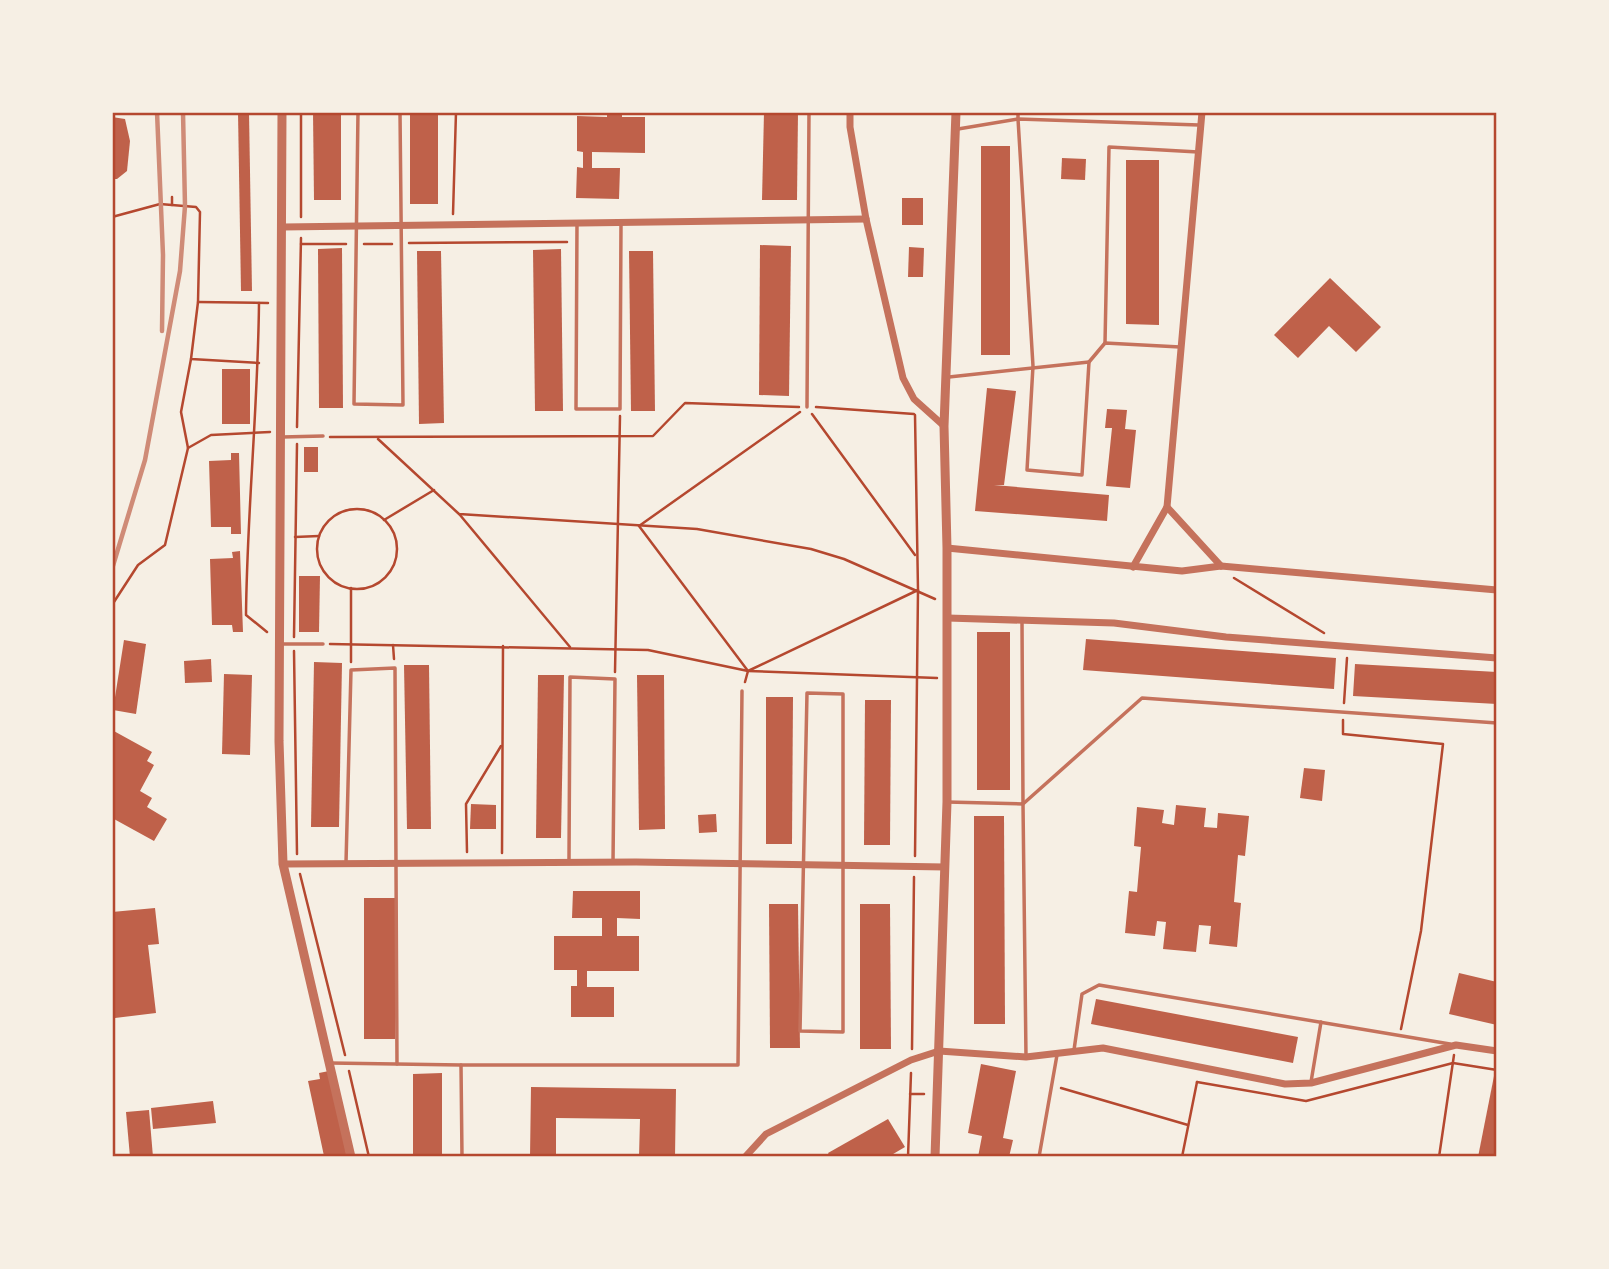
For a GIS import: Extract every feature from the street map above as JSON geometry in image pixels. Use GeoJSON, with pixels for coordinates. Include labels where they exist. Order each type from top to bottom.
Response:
{"type":"FeatureCollection","features":[{"type":"Feature","properties":{"kind":"street"},"geometry":{"type":"LineString","coordinates":[[282,112],[280,644],[283,864],[351,1157]]}},
{"type":"Feature","properties":{"kind":"street"},"geometry":{"type":"LineString","coordinates":[[850,112],[850,127],[866,219],[903,378],[914,399],[944,426]]}},
{"type":"Feature","properties":{"kind":"street"},"geometry":{"type":"LineString","coordinates":[[934,1157],[947,802],[944,426],[956,112]]}},
{"type":"Feature","properties":{"kind":"street"},"geometry":{"type":"LineString","coordinates":[[1133,567],[1167,507],[1202,112]]}},
{"type":"Feature","properties":{"kind":"street"},"geometry":{"type":"LineString","coordinates":[[283,227],[866,219]]}},
{"type":"Feature","properties":{"kind":"street"},"geometry":{"type":"LineString","coordinates":[[1167,507],[1221,566]]}},
{"type":"Feature","properties":{"kind":"street"},"geometry":{"type":"LineString","coordinates":[[947,548],[1182,571],[1221,566],[1497,590]]}},
{"type":"Feature","properties":{"kind":"street"},"geometry":{"type":"LineString","coordinates":[[947,618],[1114,623],[1348,647],[1497,658]]}},
{"type":"Feature","properties":{"kind":"street"},"geometry":{"type":"LineString","coordinates":[[283,864],[612,862],[945,867]]}},
{"type":"Feature","properties":{"kind":"street"},"geometry":{"type":"LineString","coordinates":[[745,1157],[766,1134],[911,1060],[939,1051],[1026,1057],[1103,1048],[1286,1084],[1311,1083],[1456,1045],[1497,1051]]}},
{"type":"Feature","properties":{"kind":"lane"},"geometry":{"type":"LineString","coordinates":[[358,112],[354,404],[403,405],[400,112]]}},
{"type":"Feature","properties":{"kind":"lane"},"geometry":{"type":"LineString","coordinates":[[807,407],[809,112]]}},
{"type":"Feature","properties":{"kind":"lane"},"geometry":{"type":"LineString","coordinates":[[1018,112],[1033,366],[1027,470],[1082,475],[1089,362],[1105,343],[1109,147],[1200,152]]}},
{"type":"Feature","properties":{"kind":"lane"},"geometry":{"type":"LineString","coordinates":[[956,129],[1018,119],[1201,125]]}},
{"type":"Feature","properties":{"kind":"lane"},"geometry":{"type":"LineString","coordinates":[[577,223],[576,409],[620,409],[621,222]]}},
{"type":"Feature","properties":{"kind":"lane"},"geometry":{"type":"LineString","coordinates":[[1105,343],[1182,347]]}},
{"type":"Feature","properties":{"kind":"lane"},"geometry":{"type":"LineString","coordinates":[[946,377],[1089,362]]}},
{"type":"Feature","properties":{"kind":"lane"},"geometry":{"type":"LineString","coordinates":[[280,437],[323,436]]}},
{"type":"Feature","properties":{"kind":"lane"},"geometry":{"type":"LineString","coordinates":[[1022,620],[1026,1057]]}},
{"type":"Feature","properties":{"kind":"lane"},"geometry":{"type":"LineString","coordinates":[[280,644],[324,644]]}},
{"type":"Feature","properties":{"kind":"lane"},"geometry":{"type":"LineString","coordinates":[[346,863],[351,670],[395,667],[397,1064]]}},
{"type":"Feature","properties":{"kind":"lane"},"geometry":{"type":"LineString","coordinates":[[569,862],[570,677],[615,679],[612,862]]}},
{"type":"Feature","properties":{"kind":"lane"},"geometry":{"type":"LineString","coordinates":[[329,1063],[738,1065],[742,691]]}},
{"type":"Feature","properties":{"kind":"lane"},"geometry":{"type":"LineString","coordinates":[[807,693],[843,694],[843,1032],[800,1031],[804,864],[807,693]]}},
{"type":"Feature","properties":{"kind":"lane"},"geometry":{"type":"LineString","coordinates":[[947,802],[1023,804],[1142,698],[1344,710],[1497,723]]}},
{"type":"Feature","properties":{"kind":"lane"},"geometry":{"type":"LineString","coordinates":[[1074,1050],[1082,995],[1099,985],[1456,1045]]}},
{"type":"Feature","properties":{"kind":"lane"},"geometry":{"type":"LineString","coordinates":[[1311,1083],[1321,1022]]}},
{"type":"Feature","properties":{"kind":"lane"},"geometry":{"type":"LineString","coordinates":[[1039,1157],[1057,1053]]}},
{"type":"Feature","properties":{"kind":"lane"},"geometry":{"type":"LineString","coordinates":[[461,1065],[462,1157]]}},
{"type":"Feature","properties":{"kind":"path"},"geometry":{"type":"LineString","coordinates":[[453,225],[456,112]]}},
{"type":"Feature","properties":{"kind":"path"},"geometry":{"type":"LineString","coordinates":[[172,197],[172,205]]}},
{"type":"Feature","properties":{"kind":"path"},"geometry":{"type":"LineString","coordinates":[[112,217],[136,209],[172,205],[195,207],[200,212],[198,302],[181,412],[188,448],[165,545],[138,565],[112,605]]}},
{"type":"Feature","properties":{"kind":"path"},"geometry":{"type":"LineString","coordinates":[[301,244],[577,242]]}},
{"type":"Feature","properties":{"kind":"path"},"geometry":{"type":"LineString","coordinates":[[198,302],[300,303]]}},
{"type":"Feature","properties":{"kind":"path"},"geometry":{"type":"LineString","coordinates":[[259,303],[257,432],[246,545],[246,615],[280,644]]}},
{"type":"Feature","properties":{"kind":"path"},"geometry":{"type":"LineString","coordinates":[[191,359],[259,363]]}},
{"type":"Feature","properties":{"kind":"path"},"geometry":{"type":"LineString","coordinates":[[323,436],[378,439],[653,436],[685,403],[932,415]]}},
{"type":"Feature","properties":{"kind":"path"},"geometry":{"type":"LineString","coordinates":[[639,526],[807,407]]}},
{"type":"Feature","properties":{"kind":"path"},"geometry":{"type":"LineString","coordinates":[[807,407],[915,555]]}},
{"type":"Feature","properties":{"kind":"path"},"geometry":{"type":"LineString","coordinates":[[615,679],[620,409]]}},
{"type":"Feature","properties":{"kind":"path"},"geometry":{"type":"LineString","coordinates":[[915,414],[915,555],[918,590]]}},
{"type":"Feature","properties":{"kind":"path"},"geometry":{"type":"LineString","coordinates":[[188,448],[211,435],[270,432]]}},
{"type":"Feature","properties":{"kind":"path"},"geometry":{"type":"LineString","coordinates":[[378,439],[459,514],[570,646]]}},
{"type":"Feature","properties":{"kind":"path"},"geometry":{"type":"LineString","coordinates":[[384,520],[434,490]]}},
{"type":"Feature","properties":{"kind":"path"},"geometry":{"type":"LineString","coordinates":[[349,510],[372,513],[384,520],[397,544],[391,571],[369,588],[351,588],[330,579],[321,568],[317,554],[319,536],[331,520],[349,510]]}},
{"type":"Feature","properties":{"kind":"path"},"geometry":{"type":"LineString","coordinates":[[459,514],[697,529],[811,549],[844,559],[918,590],[931,599]]}},
{"type":"Feature","properties":{"kind":"path"},"geometry":{"type":"LineString","coordinates":[[639,526],[748,671]]}},
{"type":"Feature","properties":{"kind":"path"},"geometry":{"type":"LineString","coordinates":[[295,537],[319,536]]}},
{"type":"Feature","properties":{"kind":"path"},"geometry":{"type":"LineString","coordinates":[[1221,566],[1228,575],[1326,634]]}},
{"type":"Feature","properties":{"kind":"path"},"geometry":{"type":"LineString","coordinates":[[351,588],[351,670]]}},
{"type":"Feature","properties":{"kind":"path"},"geometry":{"type":"LineString","coordinates":[[742,691],[748,671],[918,590]]}},
{"type":"Feature","properties":{"kind":"path"},"geometry":{"type":"LineString","coordinates":[[324,644],[570,646],[648,650],[748,671],[947,679]]}},
{"type":"Feature","properties":{"kind":"path"},"geometry":{"type":"LineString","coordinates":[[393,645],[395,667]]}},
{"type":"Feature","properties":{"kind":"path"},"geometry":{"type":"LineString","coordinates":[[502,862],[503,646]]}},
{"type":"Feature","properties":{"kind":"path"},"geometry":{"type":"LineString","coordinates":[[1348,647],[1343,734],[1443,744],[1421,931],[1400,1036]]}},
{"type":"Feature","properties":{"kind":"path"},"geometry":{"type":"LineString","coordinates":[[467,863],[466,804],[503,743]]}},
{"type":"Feature","properties":{"kind":"path"},"geometry":{"type":"LineString","coordinates":[[1438,1157],[1456,1045]]}},
{"type":"Feature","properties":{"kind":"path"},"geometry":{"type":"LineString","coordinates":[[1182,1157],[1200,1069]]}},
{"type":"Feature","properties":{"kind":"path"},"geometry":{"type":"LineString","coordinates":[[1052,1084],[1113,1105],[1188,1125]]}},
{"type":"Feature","properties":{"kind":"building"},"geometry":{"type":"Polygon","coordinates":[[[238,112],[249,112],[252,291],[241,291],[238,112]]]}},
{"type":"Feature","properties":{"kind":"building"},"geometry":{"type":"Polygon","coordinates":[[[313,112],[341,112],[341,200],[314,200],[313,112]]]}},
{"type":"Feature","properties":{"kind":"building"},"geometry":{"type":"Polygon","coordinates":[[[410,112],[438,112],[438,204],[410,204],[410,112]]]}},
{"type":"Feature","properties":{"kind":"building"},"geometry":{"type":"Polygon","coordinates":[[[607,112],[622,112],[622,117],[645,117],[645,153],[592,152],[592,168],[620,168],[619,199],[576,198],[577,167],[583,168],[583,152],[577,151],[577,116],[607,117],[607,112]]]}},
{"type":"Feature","properties":{"kind":"building"},"geometry":{"type":"Polygon","coordinates":[[[764,112],[798,112],[797,200],[762,200],[764,112]]]}},
{"type":"Feature","properties":{"kind":"building"},"geometry":{"type":"Polygon","coordinates":[[[112,117],[125,119],[130,141],[127,171],[117,179],[112,179],[112,117]]]}},
{"type":"Feature","properties":{"kind":"building"},"geometry":{"type":"Polygon","coordinates":[[[981,146],[1010,146],[1010,355],[981,355],[981,146]]]}},
{"type":"Feature","properties":{"kind":"building"},"geometry":{"type":"Polygon","coordinates":[[[1062,158],[1086,159],[1085,180],[1061,179],[1062,158]]]}},
{"type":"Feature","properties":{"kind":"building"},"geometry":{"type":"Polygon","coordinates":[[[1126,160],[1159,160],[1159,325],[1126,324],[1126,160]]]}},
{"type":"Feature","properties":{"kind":"building"},"geometry":{"type":"Polygon","coordinates":[[[902,198],[923,198],[923,225],[902,225],[902,198]]]}},
{"type":"Feature","properties":{"kind":"building"},"geometry":{"type":"Polygon","coordinates":[[[760,245],[791,246],[789,396],[759,395],[760,245]]]}},
{"type":"Feature","properties":{"kind":"building"},"geometry":{"type":"Polygon","coordinates":[[[909,247],[924,248],[923,277],[908,277],[909,247]]]}},
{"type":"Feature","properties":{"kind":"building"},"geometry":{"type":"Polygon","coordinates":[[[342,248],[343,408],[319,408],[318,249],[342,248]]]}},
{"type":"Feature","properties":{"kind":"building"},"geometry":{"type":"Polygon","coordinates":[[[561,249],[563,411],[535,411],[533,250],[561,249]]]}},
{"type":"Feature","properties":{"kind":"building"},"geometry":{"type":"Polygon","coordinates":[[[417,251],[441,251],[444,423],[419,424],[417,251]]]}},
{"type":"Feature","properties":{"kind":"building"},"geometry":{"type":"Polygon","coordinates":[[[629,251],[653,251],[655,411],[631,411],[629,251]]]}},
{"type":"Feature","properties":{"kind":"building"},"geometry":{"type":"Polygon","coordinates":[[[1330,278],[1381,327],[1356,352],[1329,326],[1298,358],[1274,335],[1330,278]]]}},
{"type":"Feature","properties":{"kind":"building"},"geometry":{"type":"Polygon","coordinates":[[[222,369],[250,369],[250,424],[222,424],[222,369]]]}},
{"type":"Feature","properties":{"kind":"building"},"geometry":{"type":"Polygon","coordinates":[[[987,388],[1016,391],[1004,485],[994,485],[1109,495],[1107,521],[975,511],[987,388]]]}},
{"type":"Feature","properties":{"kind":"building"},"geometry":{"type":"Polygon","coordinates":[[[1107,409],[1127,410],[1125,429],[1136,430],[1130,488],[1106,486],[1112,428],[1105,428],[1107,409]]]}},
{"type":"Feature","properties":{"kind":"building"},"geometry":{"type":"Polygon","coordinates":[[[304,447],[318,447],[318,472],[304,472],[304,447]]]}},
{"type":"Feature","properties":{"kind":"building"},"geometry":{"type":"Polygon","coordinates":[[[231,453],[239,453],[241,534],[231,534],[231,527],[211,527],[209,461],[231,460],[231,453]]]}},
{"type":"Feature","properties":{"kind":"building"},"geometry":{"type":"Polygon","coordinates":[[[240,551],[243,632],[233,632],[232,625],[212,625],[210,559],[233,558],[232,552],[240,551]]]}},
{"type":"Feature","properties":{"kind":"building"},"geometry":{"type":"Polygon","coordinates":[[[299,576],[320,576],[319,632],[299,632],[299,576]]]}},
{"type":"Feature","properties":{"kind":"building"},"geometry":{"type":"Polygon","coordinates":[[[977,632],[1010,632],[1010,790],[977,790],[977,632]]]}},
{"type":"Feature","properties":{"kind":"building"},"geometry":{"type":"Polygon","coordinates":[[[1086,639],[1336,658],[1334,689],[1083,670],[1086,639]]]}},
{"type":"Feature","properties":{"kind":"building"},"geometry":{"type":"Polygon","coordinates":[[[124,640],[146,644],[136,714],[113,710],[124,640]]]}},
{"type":"Feature","properties":{"kind":"building"},"geometry":{"type":"Polygon","coordinates":[[[211,659],[212,682],[185,683],[184,661],[211,659]]]}},
{"type":"Feature","properties":{"kind":"building"},"geometry":{"type":"Polygon","coordinates":[[[314,662],[342,663],[339,827],[311,827],[314,662]]]}},
{"type":"Feature","properties":{"kind":"building"},"geometry":{"type":"Polygon","coordinates":[[[1355,664],[1497,672],[1497,704],[1353,696],[1355,664]]]}},
{"type":"Feature","properties":{"kind":"building"},"geometry":{"type":"Polygon","coordinates":[[[404,665],[429,665],[431,829],[407,829],[404,665]]]}},
{"type":"Feature","properties":{"kind":"building"},"geometry":{"type":"Polygon","coordinates":[[[224,674],[252,675],[250,755],[222,754],[224,674]]]}},
{"type":"Feature","properties":{"kind":"building"},"geometry":{"type":"Polygon","coordinates":[[[538,675],[564,675],[561,838],[536,838],[538,675]]]}},
{"type":"Feature","properties":{"kind":"building"},"geometry":{"type":"Polygon","coordinates":[[[637,675],[664,675],[665,829],[639,830],[637,675]]]}},
{"type":"Feature","properties":{"kind":"building"},"geometry":{"type":"Polygon","coordinates":[[[766,697],[793,697],[792,844],[766,844],[766,697]]]}},
{"type":"Feature","properties":{"kind":"building"},"geometry":{"type":"Polygon","coordinates":[[[865,700],[891,700],[890,845],[864,845],[865,700]]]}},
{"type":"Feature","properties":{"kind":"building"},"geometry":{"type":"Polygon","coordinates":[[[112,730],[152,752],[147,761],[154,765],[140,791],[152,798],[147,807],[167,819],[154,841],[114,819],[112,822],[112,730]]]}},
{"type":"Feature","properties":{"kind":"building"},"geometry":{"type":"Polygon","coordinates":[[[1304,768],[1325,770],[1322,801],[1300,798],[1304,768]]]}},
{"type":"Feature","properties":{"kind":"building"},"geometry":{"type":"Polygon","coordinates":[[[471,804],[496,805],[496,829],[470,829],[471,804]]]}},
{"type":"Feature","properties":{"kind":"building"},"geometry":{"type":"Polygon","coordinates":[[[1176,805],[1206,808],[1204,827],[1217,828],[1218,813],[1249,816],[1245,856],[1238,855],[1234,902],[1241,903],[1237,947],[1209,944],[1211,926],[1199,925],[1196,952],[1163,949],[1166,922],[1157,921],[1155,936],[1125,933],[1129,891],[1137,892],[1141,847],[1134,846],[1137,807],[1164,810],[1162,823],[1174,825],[1176,805]]]}},
{"type":"Feature","properties":{"kind":"building"},"geometry":{"type":"Polygon","coordinates":[[[716,814],[717,832],[699,833],[698,815],[716,814]]]}},
{"type":"Feature","properties":{"kind":"building"},"geometry":{"type":"Polygon","coordinates":[[[974,816],[1004,816],[1005,1024],[974,1024],[974,816]]]}},
{"type":"Feature","properties":{"kind":"building"},"geometry":{"type":"Polygon","coordinates":[[[573,891],[640,891],[640,919],[617,918],[617,936],[639,936],[639,971],[587,971],[587,987],[614,987],[614,1017],[571,1017],[571,986],[577,986],[577,970],[554,970],[554,936],[602,936],[602,918],[572,918],[573,891]]]}},
{"type":"Feature","properties":{"kind":"building"},"geometry":{"type":"Polygon","coordinates":[[[364,898],[395,898],[395,1039],[364,1039],[364,898]]]}},
{"type":"Feature","properties":{"kind":"building"},"geometry":{"type":"Polygon","coordinates":[[[769,904],[798,904],[800,1048],[770,1048],[769,904]]]}},
{"type":"Feature","properties":{"kind":"building"},"geometry":{"type":"Polygon","coordinates":[[[860,904],[890,904],[891,1049],[860,1049],[860,904]]]}},
{"type":"Feature","properties":{"kind":"building"},"geometry":{"type":"Polygon","coordinates":[[[155,908],[159,944],[148,945],[156,1013],[115,1018],[112,912],[155,908]]]}},
{"type":"Feature","properties":{"kind":"building"},"geometry":{"type":"Polygon","coordinates":[[[1459,973],[1497,982],[1497,1025],[1449,1014],[1459,973]]]}},
{"type":"Feature","properties":{"kind":"building"},"geometry":{"type":"Polygon","coordinates":[[[1096,999],[1298,1037],[1293,1063],[1091,1024],[1096,999]]]}},
{"type":"Feature","properties":{"kind":"building"},"geometry":{"type":"Polygon","coordinates":[[[981,1064],[1016,1071],[1003,1138],[1013,1140],[1009,1157],[978,1157],[982,1136],[968,1133],[981,1064]]]}},
{"type":"Feature","properties":{"kind":"building"},"geometry":{"type":"Polygon","coordinates":[[[329,1071],[347,1157],[324,1156],[308,1081],[320,1079],[319,1073],[329,1071]]]}},
{"type":"Feature","properties":{"kind":"building"},"geometry":{"type":"Polygon","coordinates":[[[442,1073],[442,1157],[413,1157],[413,1074],[442,1073]]]}},
{"type":"Feature","properties":{"kind":"building"},"geometry":{"type":"Polygon","coordinates":[[[1494,1076],[1497,1076],[1497,1157],[1478,1157],[1494,1076]]]}},
{"type":"Feature","properties":{"kind":"building"},"geometry":{"type":"Polygon","coordinates":[[[531,1087],[676,1089],[675,1157],[639,1157],[640,1119],[556,1118],[556,1157],[530,1157],[531,1087]]]}},
{"type":"Feature","properties":{"kind":"building"},"geometry":{"type":"Polygon","coordinates":[[[213,1101],[216,1123],[153,1129],[151,1108],[213,1101]]]}},
{"type":"Feature","properties":{"kind":"building"},"geometry":{"type":"Polygon","coordinates":[[[149,1110],[153,1157],[130,1157],[126,1112],[149,1110]]]}},
{"type":"Feature","properties":{"kind":"building"},"geometry":{"type":"Polygon","coordinates":[[[888,1119],[905,1147],[888,1157],[830,1157],[828,1153],[888,1119]]]}},
{"type":"Feature","properties":{"kind":"railway"},"geometry":{"type":"LineString","coordinates":[[157,112],[163,255],[162,331]]}},
{"type":"Feature","properties":{"kind":"railway"},"geometry":{"type":"LineString","coordinates":[[112,569],[145,460],[180,271],[185,206],[183,112]]}}]}
